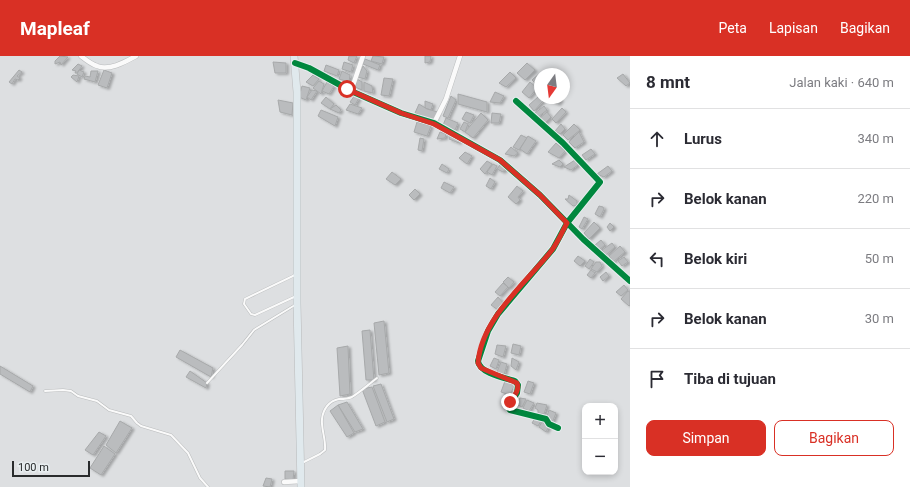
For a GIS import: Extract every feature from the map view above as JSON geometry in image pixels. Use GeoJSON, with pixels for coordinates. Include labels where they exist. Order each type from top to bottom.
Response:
{"type":"FeatureCollection","features":[{"type":"Feature","properties":{"kind":"main road"},"geometry":{"type":"LineString","coordinates":[[295,60],[297,92],[297,303],[301,484]]}},
{"type":"Feature","properties":{"kind":"street"},"geometry":{"type":"LineString","coordinates":[[81,56],[96,66],[105,67],[122,63],[136,56]]}},
{"type":"Feature","properties":{"kind":"street"},"geometry":{"type":"LineString","coordinates":[[351,92],[363,56]]}},
{"type":"Feature","properties":{"kind":"street"},"geometry":{"type":"LineString","coordinates":[[434,124],[446,99],[460,56]]}},
{"type":"Feature","properties":{"kind":"street"},"geometry":{"type":"LineString","coordinates":[[295,60],[351,92],[401,113],[434,124],[500,160],[540,195],[567,223],[630,281]]}},
{"type":"Feature","properties":{"kind":"street"},"geometry":{"type":"LineString","coordinates":[[516,102],[563,142],[600,182],[567,223],[553,249],[508,301],[492,323],[478,361],[478,365],[483,369],[517,383],[518,389],[508,407],[510,410],[546,419],[549,424],[558,428]]}},
{"type":"Feature","properties":{"kind":"street"},"geometry":{"type":"LineString","coordinates":[[284,482],[301,484]]}},
{"type":"Feature","properties":{"kind":"lane"},"geometry":{"type":"LineString","coordinates":[[297,274],[245,299],[244,304],[251,314],[255,315],[297,295]]}},
{"type":"Feature","properties":{"kind":"lane"},"geometry":{"type":"LineString","coordinates":[[207,383],[254,330],[297,303]]}},
{"type":"Feature","properties":{"kind":"lane"},"geometry":{"type":"LineString","coordinates":[[300,464],[325,450],[322,419],[324,411],[329,404],[337,399],[352,397],[377,378]]}},
{"type":"Feature","properties":{"kind":"lane"},"geometry":{"type":"LineString","coordinates":[[45,391],[71,391],[78,396],[97,401],[109,410],[131,416],[137,424],[170,434],[190,455],[201,481],[208,487]]}},
{"type":"Feature","properties":{"kind":"building"},"geometry":{"type":"Polygon","coordinates":[[[60,56],[68,57],[61,65],[60,62],[55,64],[55,61],[60,56]]]}},
{"type":"Feature","properties":{"kind":"building"},"geometry":{"type":"Polygon","coordinates":[[[349,56],[357,56],[354,63],[348,60],[349,56]]]}},
{"type":"Feature","properties":{"kind":"building"},"geometry":{"type":"Polygon","coordinates":[[[373,56],[384,57],[382,64],[371,61],[373,56]]]}},
{"type":"Feature","properties":{"kind":"building"},"geometry":{"type":"Polygon","coordinates":[[[425,56],[431,56],[430,62],[425,63],[425,56]]]}},
{"type":"Feature","properties":{"kind":"building"},"geometry":{"type":"Polygon","coordinates":[[[365,59],[380,65],[378,70],[363,64],[365,59]]]}},
{"type":"Feature","properties":{"kind":"building"},"geometry":{"type":"Polygon","coordinates":[[[273,62],[286,63],[286,73],[275,73],[273,62]]]}},
{"type":"Feature","properties":{"kind":"building"},"geometry":{"type":"Polygon","coordinates":[[[344,62],[353,65],[351,72],[342,69],[344,62]]]}},
{"type":"Feature","properties":{"kind":"building"},"geometry":{"type":"Polygon","coordinates":[[[527,63],[534,69],[525,80],[517,73],[527,63]]]}},
{"type":"Feature","properties":{"kind":"building"},"geometry":{"type":"Polygon","coordinates":[[[78,64],[82,66],[77,73],[75,73],[76,71],[72,70],[78,64]]]}},
{"type":"Feature","properties":{"kind":"building"},"geometry":{"type":"Polygon","coordinates":[[[326,65],[339,70],[337,76],[324,71],[326,65]]]}},
{"type":"Feature","properties":{"kind":"building"},"geometry":{"type":"Polygon","coordinates":[[[363,66],[367,71],[365,79],[358,77],[363,66]]]}},
{"type":"Feature","properties":{"kind":"building"},"geometry":{"type":"Polygon","coordinates":[[[19,70],[22,72],[17,76],[20,78],[18,80],[15,79],[12,84],[9,82],[19,70]]]}},
{"type":"Feature","properties":{"kind":"building"},"geometry":{"type":"Polygon","coordinates":[[[79,70],[84,72],[82,77],[77,74],[79,70]]]}},
{"type":"Feature","properties":{"kind":"building"},"geometry":{"type":"Polygon","coordinates":[[[104,70],[112,73],[107,88],[98,85],[104,70]]]}},
{"type":"Feature","properties":{"kind":"building"},"geometry":{"type":"Polygon","coordinates":[[[91,71],[98,71],[95,82],[84,79],[85,76],[90,77],[91,71]]]}},
{"type":"Feature","properties":{"kind":"building"},"geometry":{"type":"Polygon","coordinates":[[[342,71],[350,75],[349,82],[339,79],[342,71]]]}},
{"type":"Feature","properties":{"kind":"building"},"geometry":{"type":"Polygon","coordinates":[[[510,72],[516,78],[506,87],[499,83],[510,72]]]}},
{"type":"Feature","properties":{"kind":"building"},"geometry":{"type":"Polygon","coordinates":[[[623,74],[630,83],[626,86],[617,78],[623,74]]]}},
{"type":"Feature","properties":{"kind":"building"},"geometry":{"type":"Polygon","coordinates":[[[73,75],[79,76],[77,82],[71,77],[73,75]]]}},
{"type":"Feature","properties":{"kind":"building"},"geometry":{"type":"Polygon","coordinates":[[[313,75],[319,79],[313,86],[306,82],[313,75]]]}},
{"type":"Feature","properties":{"kind":"building"},"geometry":{"type":"Polygon","coordinates":[[[384,78],[393,79],[389,96],[381,95],[384,78]]]}},
{"type":"Feature","properties":{"kind":"building"},"geometry":{"type":"Polygon","coordinates":[[[357,79],[362,82],[362,90],[355,87],[357,79]]]}},
{"type":"Feature","properties":{"kind":"building"},"geometry":{"type":"Polygon","coordinates":[[[319,81],[324,84],[321,94],[313,88],[319,81]]]}},
{"type":"Feature","properties":{"kind":"building"},"geometry":{"type":"Polygon","coordinates":[[[327,82],[334,86],[329,94],[322,91],[327,82]]]}},
{"type":"Feature","properties":{"kind":"building"},"geometry":{"type":"Polygon","coordinates":[[[364,82],[372,86],[373,93],[364,91],[364,82]]]}},
{"type":"Feature","properties":{"kind":"building"},"geometry":{"type":"Polygon","coordinates":[[[530,82],[534,85],[534,92],[529,98],[522,92],[530,82]]]}},
{"type":"Feature","properties":{"kind":"building"},"geometry":{"type":"Polygon","coordinates":[[[302,86],[310,88],[306,100],[299,97],[302,86]]]}},
{"type":"Feature","properties":{"kind":"building"},"geometry":{"type":"Polygon","coordinates":[[[312,90],[317,91],[311,100],[307,97],[312,90]]]}},
{"type":"Feature","properties":{"kind":"building"},"geometry":{"type":"Polygon","coordinates":[[[495,92],[504,96],[500,103],[490,102],[495,92]]]}},
{"type":"Feature","properties":{"kind":"building"},"geometry":{"type":"Polygon","coordinates":[[[458,94],[487,102],[487,112],[458,104],[458,94]]]}},
{"type":"Feature","properties":{"kind":"building"},"geometry":{"type":"Polygon","coordinates":[[[355,95],[359,98],[355,105],[350,102],[355,95]]]}},
{"type":"Feature","properties":{"kind":"building"},"geometry":{"type":"Polygon","coordinates":[[[451,96],[456,100],[448,118],[443,116],[451,96]]]}},
{"type":"Feature","properties":{"kind":"building"},"geometry":{"type":"Polygon","coordinates":[[[326,97],[334,104],[330,109],[321,103],[326,97]]]}},
{"type":"Feature","properties":{"kind":"building"},"geometry":{"type":"Polygon","coordinates":[[[278,100],[293,103],[292,115],[280,112],[278,100]]]}},
{"type":"Feature","properties":{"kind":"building"},"geometry":{"type":"Polygon","coordinates":[[[534,100],[534,104],[540,104],[534,111],[529,105],[534,100]]]}},
{"type":"Feature","properties":{"kind":"building"},"geometry":{"type":"Polygon","coordinates":[[[425,101],[433,104],[431,110],[425,108],[425,101]]]}},
{"type":"Feature","properties":{"kind":"building"},"geometry":{"type":"Polygon","coordinates":[[[350,104],[362,108],[358,114],[346,110],[350,104]]]}},
{"type":"Feature","properties":{"kind":"building"},"geometry":{"type":"Polygon","coordinates":[[[419,104],[427,109],[438,112],[434,121],[415,113],[419,104]]]}},
{"type":"Feature","properties":{"kind":"building"},"geometry":{"type":"Polygon","coordinates":[[[336,105],[341,110],[339,113],[330,109],[336,105]]]}},
{"type":"Feature","properties":{"kind":"building"},"geometry":{"type":"Polygon","coordinates":[[[544,106],[547,110],[538,117],[535,113],[544,106]]]}},
{"type":"Feature","properties":{"kind":"building"},"geometry":{"type":"Polygon","coordinates":[[[562,108],[566,112],[556,123],[552,119],[562,108]]]}},
{"type":"Feature","properties":{"kind":"building"},"geometry":{"type":"Polygon","coordinates":[[[321,110],[338,117],[335,126],[318,116],[321,110]]]}},
{"type":"Feature","properties":{"kind":"building"},"geometry":{"type":"Polygon","coordinates":[[[466,112],[474,115],[470,123],[462,119],[466,112]]]}},
{"type":"Feature","properties":{"kind":"building"},"geometry":{"type":"Polygon","coordinates":[[[547,112],[551,117],[544,124],[539,119],[547,112]]]}},
{"type":"Feature","properties":{"kind":"building"},"geometry":{"type":"Polygon","coordinates":[[[481,113],[488,120],[473,138],[465,132],[481,113]]]}},
{"type":"Feature","properties":{"kind":"building"},"geometry":{"type":"Polygon","coordinates":[[[492,113],[501,114],[499,123],[491,123],[492,113]]]}},
{"type":"Feature","properties":{"kind":"building"},"geometry":{"type":"Polygon","coordinates":[[[446,118],[458,123],[455,130],[443,125],[446,118]]]}},
{"type":"Feature","properties":{"kind":"building"},"geometry":{"type":"Polygon","coordinates":[[[417,122],[431,126],[427,136],[414,132],[417,122]]]}},
{"type":"Feature","properties":{"kind":"building"},"geometry":{"type":"Polygon","coordinates":[[[464,122],[468,124],[465,132],[460,129],[464,122]]]}},
{"type":"Feature","properties":{"kind":"building"},"geometry":{"type":"Polygon","coordinates":[[[561,124],[565,129],[560,134],[555,131],[561,124]]]}},
{"type":"Feature","properties":{"kind":"building"},"geometry":{"type":"Polygon","coordinates":[[[574,124],[580,130],[568,140],[563,135],[574,124]]]}},
{"type":"Feature","properties":{"kind":"building"},"geometry":{"type":"Polygon","coordinates":[[[440,132],[446,134],[445,138],[437,139],[440,132]]]}},
{"type":"Feature","properties":{"kind":"building"},"geometry":{"type":"Polygon","coordinates":[[[452,132],[459,140],[459,143],[449,139],[452,132]]]}},
{"type":"Feature","properties":{"kind":"building"},"geometry":{"type":"Polygon","coordinates":[[[579,132],[584,142],[575,148],[569,142],[579,132]]]}},
{"type":"Feature","properties":{"kind":"building"},"geometry":{"type":"Polygon","coordinates":[[[521,135],[527,138],[519,150],[513,147],[521,135]]]}},
{"type":"Feature","properties":{"kind":"building"},"geometry":{"type":"Polygon","coordinates":[[[528,136],[536,141],[527,154],[520,149],[528,136]]]}},
{"type":"Feature","properties":{"kind":"building"},"geometry":{"type":"Polygon","coordinates":[[[420,138],[424,139],[422,151],[418,150],[420,138]]]}},
{"type":"Feature","properties":{"kind":"building"},"geometry":{"type":"Polygon","coordinates":[[[556,143],[565,151],[559,158],[548,152],[556,143]]]}},
{"type":"Feature","properties":{"kind":"building"},"geometry":{"type":"Polygon","coordinates":[[[511,147],[518,153],[514,156],[505,154],[511,147]]]}},
{"type":"Feature","properties":{"kind":"building"},"geometry":{"type":"Polygon","coordinates":[[[591,149],[595,154],[586,160],[582,155],[591,149]]]}},
{"type":"Feature","properties":{"kind":"building"},"geometry":{"type":"Polygon","coordinates":[[[465,152],[472,156],[467,164],[459,158],[465,152]]]}},
{"type":"Feature","properties":{"kind":"building"},"geometry":{"type":"Polygon","coordinates":[[[559,160],[563,164],[560,167],[552,164],[559,160]]]}},
{"type":"Feature","properties":{"kind":"building"},"geometry":{"type":"Polygon","coordinates":[[[575,160],[578,165],[571,170],[564,167],[575,160]]]}},
{"type":"Feature","properties":{"kind":"building"},"geometry":{"type":"Polygon","coordinates":[[[487,161],[492,164],[485,174],[480,169],[487,161]]]}},
{"type":"Feature","properties":{"kind":"building"},"geometry":{"type":"Polygon","coordinates":[[[442,164],[449,169],[447,173],[439,169],[442,164]]]}},
{"type":"Feature","properties":{"kind":"building"},"geometry":{"type":"Polygon","coordinates":[[[493,164],[497,166],[492,175],[487,172],[493,164]]]}},
{"type":"Feature","properties":{"kind":"building"},"geometry":{"type":"Polygon","coordinates":[[[500,165],[506,168],[503,172],[497,169],[500,165]]]}},
{"type":"Feature","properties":{"kind":"building"},"geometry":{"type":"Polygon","coordinates":[[[608,166],[612,171],[604,177],[597,174],[608,166]]]}},
{"type":"Feature","properties":{"kind":"building"},"geometry":{"type":"Polygon","coordinates":[[[392,172],[401,179],[395,185],[386,179],[392,172]]]}},
{"type":"Feature","properties":{"kind":"building"},"geometry":{"type":"Polygon","coordinates":[[[490,178],[495,182],[491,189],[486,186],[490,178]]]}},
{"type":"Feature","properties":{"kind":"building"},"geometry":{"type":"Polygon","coordinates":[[[444,182],[454,187],[450,193],[441,188],[444,182]]]}},
{"type":"Feature","properties":{"kind":"building"},"geometry":{"type":"Polygon","coordinates":[[[517,186],[523,191],[518,197],[520,200],[516,204],[508,197],[517,186]]]}},
{"type":"Feature","properties":{"kind":"building"},"geometry":{"type":"Polygon","coordinates":[[[415,189],[420,194],[414,200],[409,195],[415,189]]]}},
{"type":"Feature","properties":{"kind":"building"},"geometry":{"type":"Polygon","coordinates":[[[569,195],[577,201],[577,205],[573,206],[565,199],[568,199],[569,195]]]}},
{"type":"Feature","properties":{"kind":"building"},"geometry":{"type":"Polygon","coordinates":[[[599,206],[603,207],[604,209],[600,217],[595,214],[599,206]]]}},
{"type":"Feature","properties":{"kind":"building"},"geometry":{"type":"Polygon","coordinates":[[[584,217],[588,219],[582,229],[579,227],[584,217]]]}},
{"type":"Feature","properties":{"kind":"building"},"geometry":{"type":"Polygon","coordinates":[[[594,222],[600,228],[589,239],[584,233],[594,222]]]}},
{"type":"Feature","properties":{"kind":"building"},"geometry":{"type":"Polygon","coordinates":[[[610,223],[614,227],[610,231],[607,227],[610,223]]]}},
{"type":"Feature","properties":{"kind":"building"},"geometry":{"type":"Polygon","coordinates":[[[601,240],[605,245],[599,250],[595,245],[601,240]]]}},
{"type":"Feature","properties":{"kind":"building"},"geometry":{"type":"Polygon","coordinates":[[[612,243],[615,247],[606,255],[602,250],[612,243]]]}},
{"type":"Feature","properties":{"kind":"building"},"geometry":{"type":"Polygon","coordinates":[[[620,246],[625,252],[613,262],[609,256],[620,246]]]}},
{"type":"Feature","properties":{"kind":"building"},"geometry":{"type":"Polygon","coordinates":[[[578,256],[585,261],[580,266],[574,261],[578,256]]]}},
{"type":"Feature","properties":{"kind":"building"},"geometry":{"type":"Polygon","coordinates":[[[624,257],[628,262],[622,266],[618,261],[624,257]]]}},
{"type":"Feature","properties":{"kind":"building"},"geometry":{"type":"Polygon","coordinates":[[[590,259],[594,262],[589,269],[585,266],[590,259]]]}},
{"type":"Feature","properties":{"kind":"building"},"geometry":{"type":"Polygon","coordinates":[[[596,262],[600,262],[602,266],[597,272],[591,269],[596,262]]]}},
{"type":"Feature","properties":{"kind":"building"},"geometry":{"type":"Polygon","coordinates":[[[591,270],[595,273],[591,278],[587,275],[591,270]]]}},
{"type":"Feature","properties":{"kind":"building"},"geometry":{"type":"Polygon","coordinates":[[[606,272],[609,276],[603,281],[600,277],[606,272]]]}},
{"type":"Feature","properties":{"kind":"building"},"geometry":{"type":"Polygon","coordinates":[[[508,277],[514,282],[509,288],[503,282],[508,277]]]}},
{"type":"Feature","properties":{"kind":"building"},"geometry":{"type":"Polygon","coordinates":[[[503,283],[508,287],[500,296],[495,292],[503,283]]]}},
{"type":"Feature","properties":{"kind":"building"},"geometry":{"type":"Polygon","coordinates":[[[624,285],[628,290],[621,296],[616,292],[624,285]]]}},
{"type":"Feature","properties":{"kind":"building"},"geometry":{"type":"Polygon","coordinates":[[[628,291],[630,292],[629,306],[621,299],[628,291]]]}},
{"type":"Feature","properties":{"kind":"building"},"geometry":{"type":"Polygon","coordinates":[[[498,297],[504,304],[498,310],[491,305],[498,297]]]}},
{"type":"Feature","properties":{"kind":"building"},"geometry":{"type":"Polygon","coordinates":[[[384,321],[389,373],[379,375],[374,323],[384,321]]]}},
{"type":"Feature","properties":{"kind":"building"},"geometry":{"type":"Polygon","coordinates":[[[370,330],[374,380],[366,380],[362,331],[370,330]]]}},
{"type":"Feature","properties":{"kind":"building"},"geometry":{"type":"Polygon","coordinates":[[[513,344],[521,346],[519,355],[511,353],[513,344]]]}},
{"type":"Feature","properties":{"kind":"building"},"geometry":{"type":"Polygon","coordinates":[[[497,345],[506,346],[503,357],[495,354],[497,345]]]}},
{"type":"Feature","properties":{"kind":"building"},"geometry":{"type":"Polygon","coordinates":[[[348,346],[350,394],[340,396],[337,348],[348,346]]]}},
{"type":"Feature","properties":{"kind":"building"},"geometry":{"type":"Polygon","coordinates":[[[180,350],[213,368],[211,377],[176,357],[180,350]]]}},
{"type":"Feature","properties":{"kind":"building"},"geometry":{"type":"Polygon","coordinates":[[[494,358],[499,360],[496,369],[490,366],[494,358]]]}},
{"type":"Feature","properties":{"kind":"building"},"geometry":{"type":"Polygon","coordinates":[[[512,358],[519,362],[516,370],[511,366],[512,358]]]}},
{"type":"Feature","properties":{"kind":"building"},"geometry":{"type":"Polygon","coordinates":[[[501,362],[507,364],[504,375],[497,372],[501,362]]]}},
{"type":"Feature","properties":{"kind":"building"},"geometry":{"type":"Polygon","coordinates":[[[0,366],[33,386],[30,392],[0,374],[0,366]]]}},
{"type":"Feature","properties":{"kind":"building"},"geometry":{"type":"Polygon","coordinates":[[[190,371],[207,383],[206,388],[186,377],[190,371]]]}},
{"type":"Feature","properties":{"kind":"building"},"geometry":{"type":"Polygon","coordinates":[[[505,381],[515,384],[510,395],[501,392],[505,381]]]}},
{"type":"Feature","properties":{"kind":"building"},"geometry":{"type":"Polygon","coordinates":[[[528,381],[534,383],[530,394],[524,392],[528,381]]]}},
{"type":"Feature","properties":{"kind":"building"},"geometry":{"type":"Polygon","coordinates":[[[381,384],[394,419],[387,422],[373,386],[381,384]]]}},
{"type":"Feature","properties":{"kind":"building"},"geometry":{"type":"Polygon","coordinates":[[[372,387],[385,422],[376,426],[362,389],[372,387]]]}},
{"type":"Feature","properties":{"kind":"building"},"geometry":{"type":"Polygon","coordinates":[[[520,398],[526,399],[522,407],[516,404],[520,398]]]}},
{"type":"Feature","properties":{"kind":"building"},"geometry":{"type":"Polygon","coordinates":[[[527,400],[534,403],[529,411],[523,408],[527,400]]]}},
{"type":"Feature","properties":{"kind":"building"},"geometry":{"type":"Polygon","coordinates":[[[347,402],[363,429],[355,432],[338,405],[347,402]]]}},
{"type":"Feature","properties":{"kind":"building"},"geometry":{"type":"Polygon","coordinates":[[[537,403],[547,405],[544,414],[538,413],[538,410],[535,408],[537,403]]]}},
{"type":"Feature","properties":{"kind":"building"},"geometry":{"type":"Polygon","coordinates":[[[338,405],[354,433],[347,437],[330,411],[338,405]]]}},
{"type":"Feature","properties":{"kind":"building"},"geometry":{"type":"Polygon","coordinates":[[[549,410],[556,413],[552,423],[546,419],[549,410]]]}},
{"type":"Feature","properties":{"kind":"building"},"geometry":{"type":"Polygon","coordinates":[[[535,418],[541,421],[538,426],[532,423],[535,418]]]}},
{"type":"Feature","properties":{"kind":"building"},"geometry":{"type":"Polygon","coordinates":[[[120,421],[132,428],[116,453],[106,445],[120,421]]]}},
{"type":"Feature","properties":{"kind":"building"},"geometry":{"type":"Polygon","coordinates":[[[542,422],[549,426],[546,432],[539,427],[542,422]]]}},
{"type":"Feature","properties":{"kind":"building"},"geometry":{"type":"Polygon","coordinates":[[[99,432],[106,436],[93,455],[85,450],[99,432]]]}},
{"type":"Feature","properties":{"kind":"building"},"geometry":{"type":"Polygon","coordinates":[[[104,446],[115,454],[101,475],[90,468],[104,446]]]}},
{"type":"Feature","properties":{"kind":"building"},"geometry":{"type":"Polygon","coordinates":[[[285,471],[294,471],[293,480],[285,479],[285,471]]]}},
{"type":"Feature","properties":{"kind":"building"},"geometry":{"type":"Polygon","coordinates":[[[266,478],[272,479],[270,487],[263,486],[266,478]]]}},
{"type":"Feature","properties":{"kind":"cycle path"},"geometry":{"type":"LineString","coordinates":[[295,63],[309,68],[351,91],[401,113],[434,123],[500,160],[540,195],[583,239],[630,281]]}},
{"type":"Feature","properties":{"kind":"cycle path"},"geometry":{"type":"LineString","coordinates":[[516,101],[563,143],[600,182],[567,223],[553,249],[498,314],[488,331],[478,361],[479,365],[483,369],[499,377],[515,381],[518,385],[517,393],[508,407],[510,410],[546,419],[549,424],[558,428]]}},
{"type":"Feature","properties":{"kind":"route"},"geometry":{"type":"LineString","coordinates":[[347,89],[401,113],[434,124],[452,132],[500,160],[540,195],[567,223],[553,249],[498,314],[488,331],[479,354],[478,365],[481,368],[517,383],[517,393],[510,402]]}}]}
